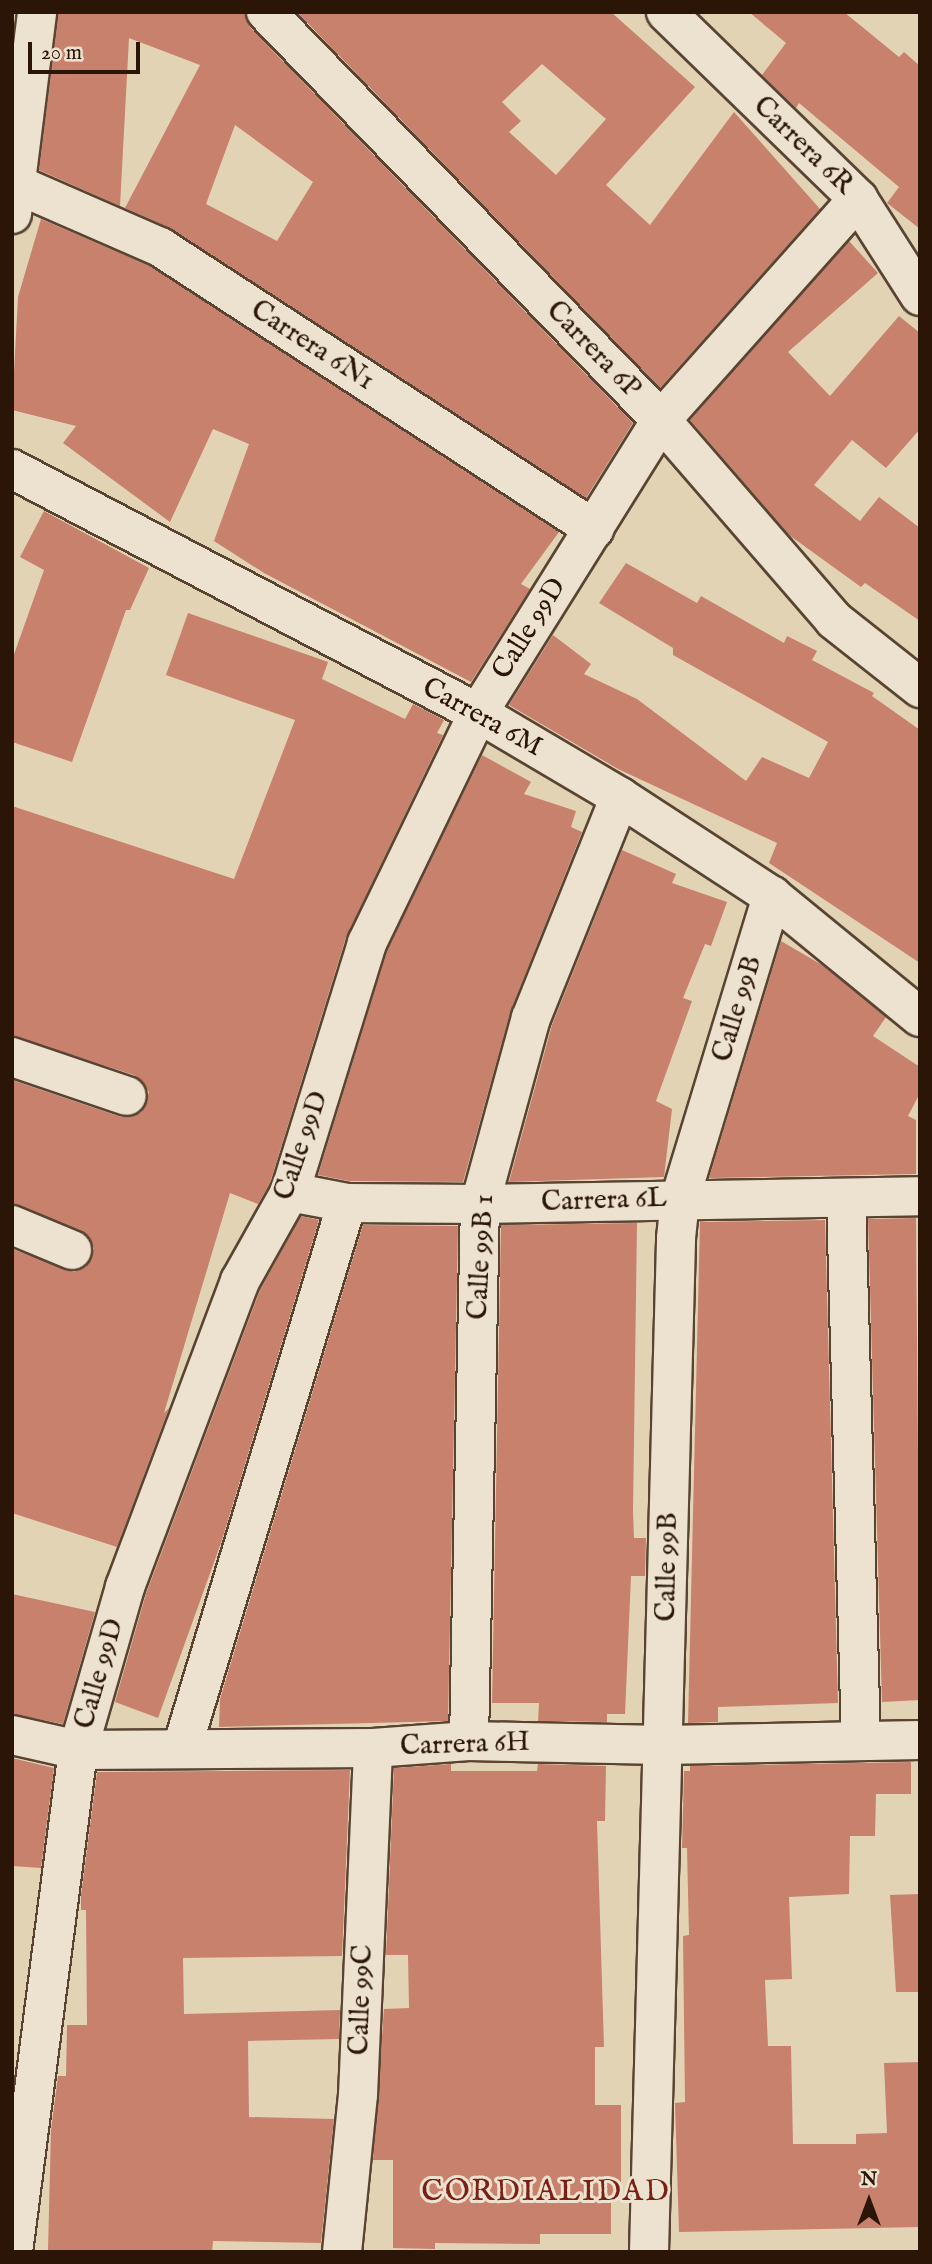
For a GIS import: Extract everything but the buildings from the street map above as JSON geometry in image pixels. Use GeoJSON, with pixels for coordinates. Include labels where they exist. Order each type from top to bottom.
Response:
{"type":"FeatureCollection","features":[{"type":"Feature","properties":{"kind":"street"},"geometry":{"type":"LineString","coordinates":[[15,199],[21,88],[37,12]]}},
{"type":"Feature","properties":{"kind":"street","name":"Carrera 6P"},"geometry":{"type":"LineString","coordinates":[[266,12],[660,420],[834,620],[920,688]]}},
{"type":"Feature","properties":{"kind":"street","name":"Carrera 6R"},"geometry":{"type":"LineString","coordinates":[[666,12],[858,199],[920,296]]}},
{"type":"Feature","properties":{"kind":"street","name":"Carrera 6N1"},"geometry":{"type":"LineString","coordinates":[[15,199],[160,247],[594,529]]}},
{"type":"Feature","properties":{"kind":"street","name":"Calle 99D"},"geometry":{"type":"LineString","coordinates":[[13,2252],[78,1750],[125,1587],[240,1281],[290,1192],[367,943],[478,713],[660,420],[858,199]]}},
{"type":"Feature","properties":{"kind":"street","name":"Carrera 6M"},"geometry":{"type":"LineString","coordinates":[[12,469],[478,713],[620,797],[772,896],[920,1017]]}},
{"type":"Feature","properties":{"kind":"street","name":"Calle 99B 1"},"geometry":{"type":"LineString","coordinates":[[469,1741],[480,1204],[531,1018],[620,797]]}},
{"type":"Feature","properties":{"kind":"street","name":"Calle 99B"},"geometry":{"type":"LineString","coordinates":[[649,2252],[680,1199],[772,896]]}},
{"type":"Feature","properties":{"kind":"street"},"geometry":{"type":"LineString","coordinates":[[12,1057],[127,1096]]}},
{"type":"Feature","properties":{"kind":"street","name":"Carrera 6L"},"geometry":{"type":"LineString","coordinates":[[290,1192],[347,1203],[480,1204],[920,1196]]}},
{"type":"Feature","properties":{"kind":"street"},"geometry":{"type":"LineString","coordinates":[[846,1198],[862,1741]]}},
{"type":"Feature","properties":{"kind":"street"},"geometry":{"type":"LineString","coordinates":[[182,1748],[347,1203]]}},
{"type":"Feature","properties":{"kind":"street"},"geometry":{"type":"LineString","coordinates":[[12,1224],[72,1250]]}},
{"type":"Feature","properties":{"kind":"street","name":"Carrera 6H"},"geometry":{"type":"LineString","coordinates":[[12,1735],[78,1750],[373,1748],[469,1741],[664,1745],[920,1740]]}},
{"type":"Feature","properties":{"kind":"street","name":"Calle 99C"},"geometry":{"type":"LineString","coordinates":[[342,2252],[358,2095],[373,1748]]}},
{"type":"Feature","properties":{"kind":"district","name":"CORDIALIDAD"},"geometry":{"type":"Point","coordinates":[546,2192]}}]}
